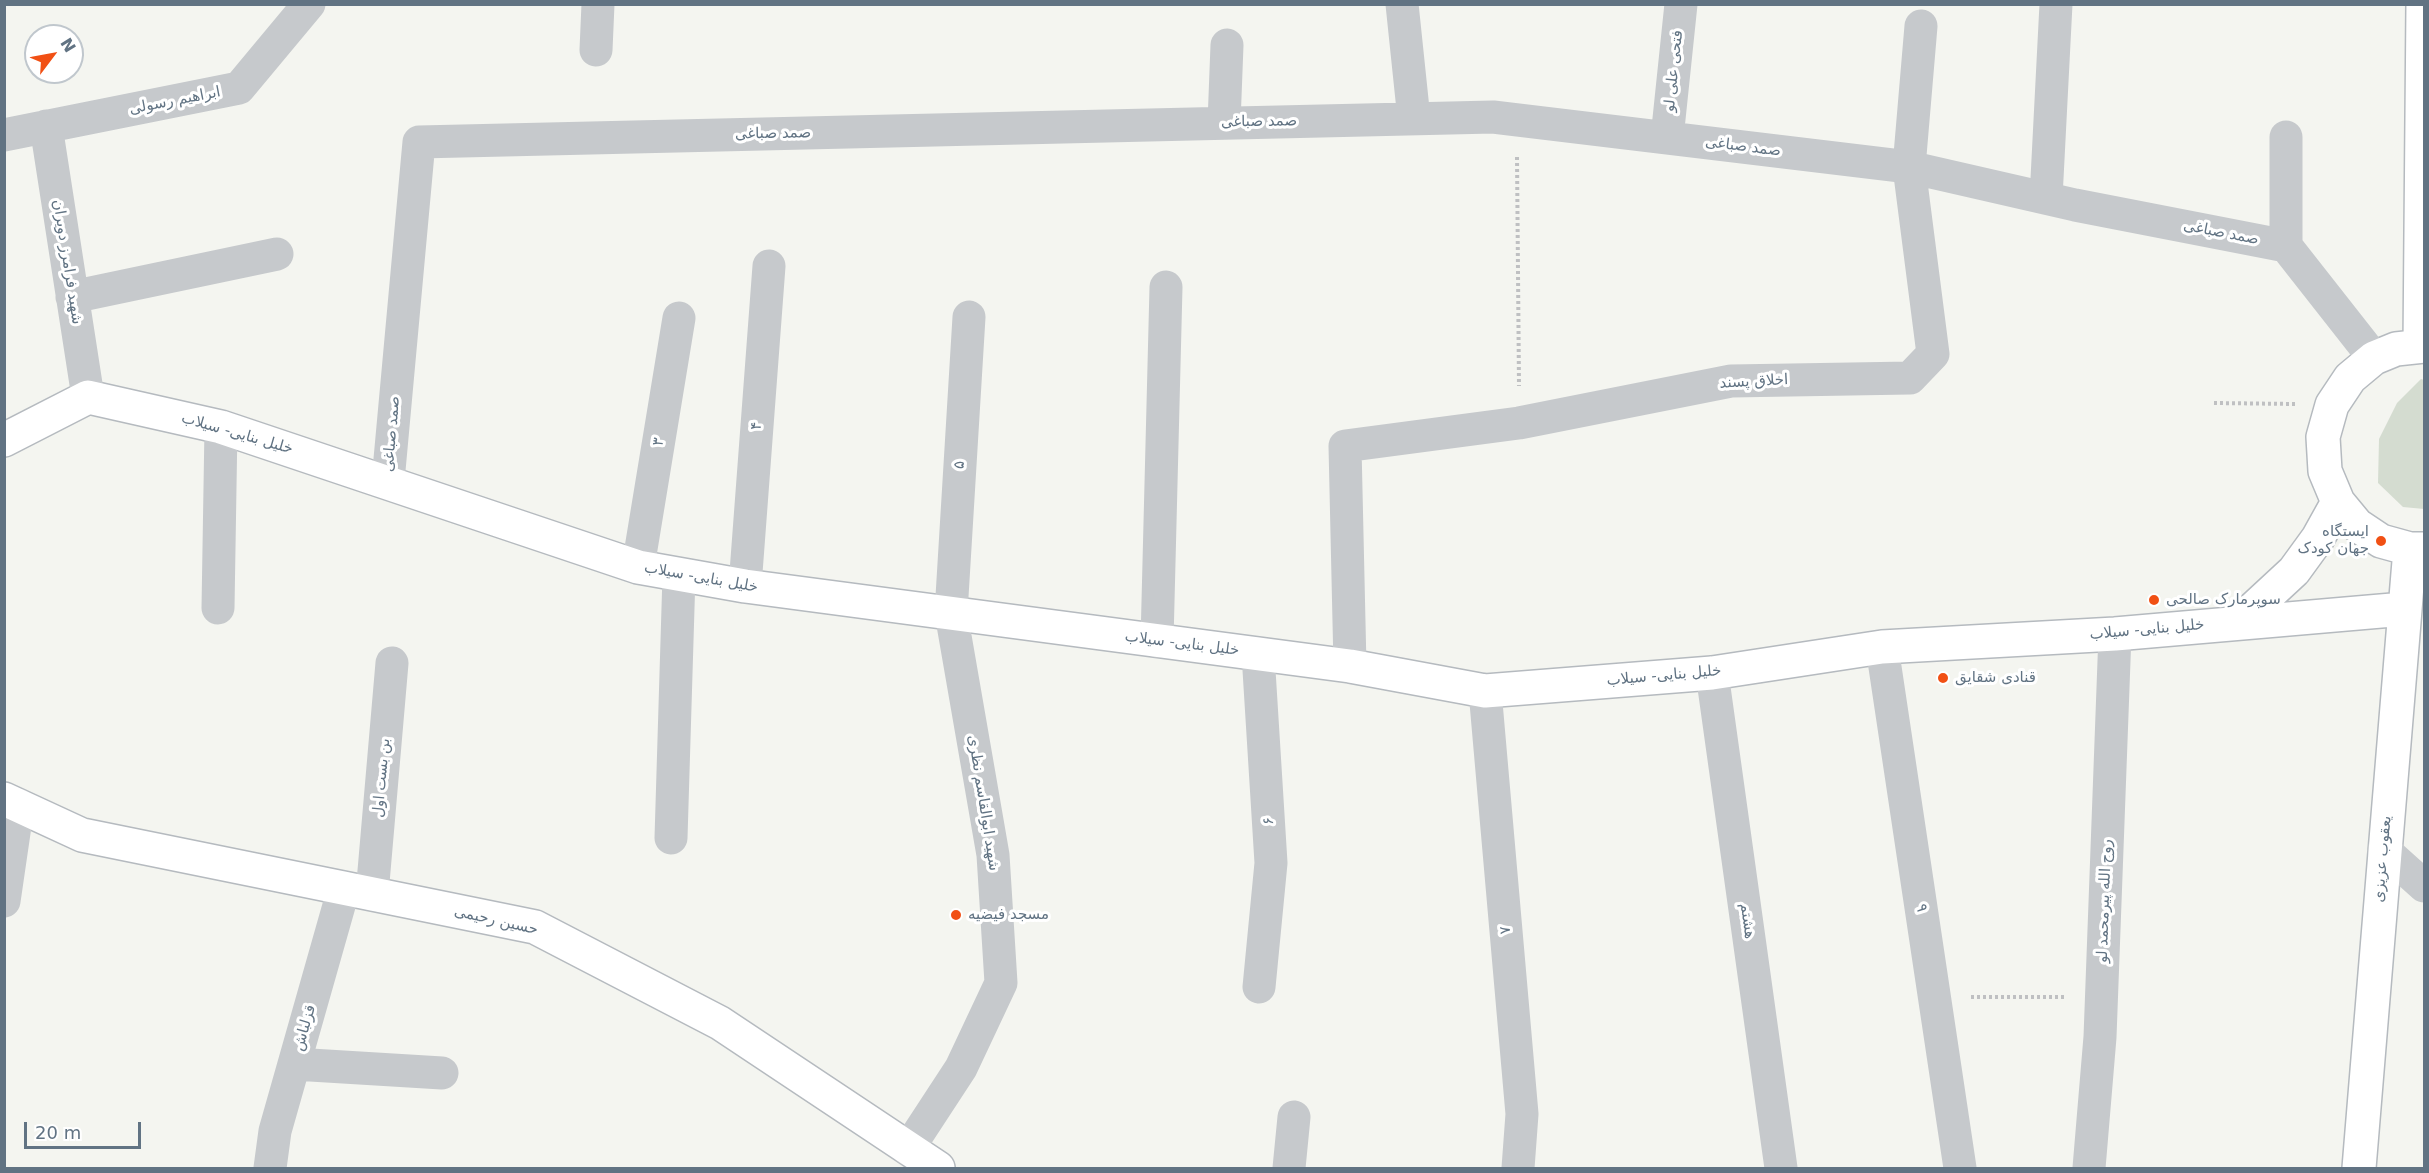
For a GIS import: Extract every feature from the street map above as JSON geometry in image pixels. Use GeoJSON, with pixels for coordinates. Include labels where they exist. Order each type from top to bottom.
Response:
{"type":"FeatureCollection","features":[{"type":"Feature","properties":{"kind":"street","name":"ابراهیم رسولی"},"geometry":{"type":"LineString","coordinates":[[4,135],[239,88],[309,4]]}},
{"type":"Feature","properties":{"kind":"street"},"geometry":{"type":"LineString","coordinates":[[596,50],[597,4]]}},
{"type":"Feature","properties":{"kind":"street"},"geometry":{"type":"LineString","coordinates":[[1402,4],[1414,119]]}},
{"type":"Feature","properties":{"kind":"street","name":"فتحی علی لو"},"geometry":{"type":"LineString","coordinates":[[1667,138],[1681,4]]}},
{"type":"Feature","properties":{"kind":"street"},"geometry":{"type":"LineString","coordinates":[[2046,198],[2056,4]]}},
{"type":"Feature","properties":{"kind":"street"},"geometry":{"type":"LineString","coordinates":[[2417,549],[2381,541],[2357,525],[2338,502],[2325,471],[2323,437],[2332,405],[2350,378],[2374,358],[2396,349],[2422,346],[2423,4]]}},
{"type":"Feature","properties":{"kind":"street"},"geometry":{"type":"LineString","coordinates":[[1909,166],[1920,26]]}},
{"type":"Feature","properties":{"kind":"street"},"geometry":{"type":"LineString","coordinates":[[1224,123],[1227,45]]}},
{"type":"Feature","properties":{"kind":"street","name":"صمد صباغی"},"geometry":{"type":"LineString","coordinates":[[388,482],[419,142],[1493,117],[1909,166],[2046,198],[2286,246]]}},
{"type":"Feature","properties":{"kind":"street","name":"شهید فرامرز دویران"},"geometry":{"type":"LineString","coordinates":[[46,126],[88,397]]}},
{"type":"Feature","properties":{"kind":"street"},"geometry":{"type":"LineString","coordinates":[[2286,137],[2286,246],[2374,358]]}},
{"type":"Feature","properties":{"kind":"street","name":"اخلاق پسند"},"geometry":{"type":"LineString","coordinates":[[1350,666],[1345,446],[1519,423],[1731,381],[1910,378],[1933,354],[1909,166]]}},
{"type":"Feature","properties":{"kind":"street"},"geometry":{"type":"LineString","coordinates":[[72,297],[277,254]]}},
{"type":"Feature","properties":{"kind":"street","name":"۴"},"geometry":{"type":"LineString","coordinates":[[745,586],[769,266]]}},
{"type":"Feature","properties":{"kind":"street"},"geometry":{"type":"LineString","coordinates":[[1157,641],[1166,287]]}},
{"type":"Feature","properties":{"kind":"street","name":"۵"},"geometry":{"type":"LineString","coordinates":[[951,614],[969,317]]}},
{"type":"Feature","properties":{"kind":"street","name":"۳"},"geometry":{"type":"LineString","coordinates":[[638,567],[679,318]]}},
{"type":"Feature","properties":{"kind":"street"},"geometry":{"type":"LineString","coordinates":[[4,440],[88,397]]}},
{"type":"Feature","properties":{"kind":"street","name":"خلیل بنایی- سیلاب"},"geometry":{"type":"LineString","coordinates":[[88,397],[222,427],[638,567],[745,586],[1350,666],[1485,691],[1712,673],[1882,647],[2115,634],[2240,621],[2404,609]]}},
{"type":"Feature","properties":{"kind":"street"},"geometry":{"type":"LineString","coordinates":[[218,608],[222,427]]}},
{"type":"Feature","properties":{"kind":"street"},"geometry":{"type":"LineString","coordinates":[[2240,621],[2294,570],[2319,538],[2338,502]]}},
{"type":"Feature","properties":{"kind":"street","name":"یعقوب عزیزی"},"geometry":{"type":"LineString","coordinates":[[2359,1168],[2404,609],[2417,549]]}},
{"type":"Feature","properties":{"kind":"street"},"geometry":{"type":"LineString","coordinates":[[670,838],[680,575]]}},
{"type":"Feature","properties":{"kind":"street","name":"شهید ابوالقاسم نظری"},"geometry":{"type":"LineString","coordinates":[[908,1149],[961,1068],[1001,983],[993,855],[951,614]]}},
{"type":"Feature","properties":{"kind":"street","name":"روح الله پیرمحمد لو"},"geometry":{"type":"LineString","coordinates":[[2089,1168],[2102,996],[2115,634]]}},
{"type":"Feature","properties":{"kind":"street","name":"۹"},"geometry":{"type":"LineString","coordinates":[[1882,647],[1960,1168]]}},
{"type":"Feature","properties":{"kind":"street","name":"۶"},"geometry":{"type":"LineString","coordinates":[[1258,654],[1271,863],[1259,987]]}},
{"type":"Feature","properties":{"kind":"street","name":"بن بست اول"},"geometry":{"type":"LineString","coordinates":[[358,891],[392,663]]}},
{"type":"Feature","properties":{"kind":"street","name":"هشتم"},"geometry":{"type":"LineString","coordinates":[[1712,673],[1781,1168]]}},
{"type":"Feature","properties":{"kind":"street","name":"۷"},"geometry":{"type":"LineString","coordinates":[[1485,691],[1522,1114],[1518,1168]]}},
{"type":"Feature","properties":{"kind":"street"},"geometry":{"type":"LineString","coordinates":[[4,901],[11,802]]}},
{"type":"Feature","properties":{"kind":"street","name":"حسین رحیمی"},"geometry":{"type":"LineString","coordinates":[[11,802],[82,835],[535,927],[720,1023],[938,1168]]}},
{"type":"Feature","properties":{"kind":"street"},"geometry":{"type":"LineString","coordinates":[[2384,850],[2424,886]]}},
{"type":"Feature","properties":{"kind":"street","name":"قزلباش"},"geometry":{"type":"LineString","coordinates":[[270,1168],[275,1131],[294,1064],[358,891]]}},
{"type":"Feature","properties":{"kind":"street"},"geometry":{"type":"LineString","coordinates":[[294,1064],[441,1073]]}},
{"type":"Feature","properties":{"kind":"street"},"geometry":{"type":"LineString","coordinates":[[1289,1168],[1294,1117]]}},
{"type":"Feature","properties":{"kind":"path"},"geometry":{"type":"LineString","coordinates":[[1516,119],[1519,423]]}},
{"type":"Feature","properties":{"kind":"path"},"geometry":{"type":"LineString","coordinates":[[2214,403],[2332,405]]}},
{"type":"Feature","properties":{"kind":"path"},"geometry":{"type":"LineString","coordinates":[[1935,998],[2102,996]]}},
{"type":"Feature","properties":{"kind":"shaded area"},"geometry":{"type":"Polygon","coordinates":[[[2421,379],[2424,380],[2424,509],[2403,507],[2378,483],[2379,439],[2397,403],[2421,379]]]}},
{"type":"Feature","properties":{"kind":"place","name":"ایستگاه جهان کودک"},"geometry":{"type":"Point","coordinates":[2381,541]}},
{"type":"Feature","properties":{"kind":"place","name":"سوپرمارک صالحی"},"geometry":{"type":"Point","coordinates":[2154,600]}},
{"type":"Feature","properties":{"kind":"place","name":"قنادی شقایق"},"geometry":{"type":"Point","coordinates":[1943,678]}},
{"type":"Feature","properties":{"kind":"place","name":"مسجد فیضیه"},"geometry":{"type":"Point","coordinates":[956,915]}}]}
